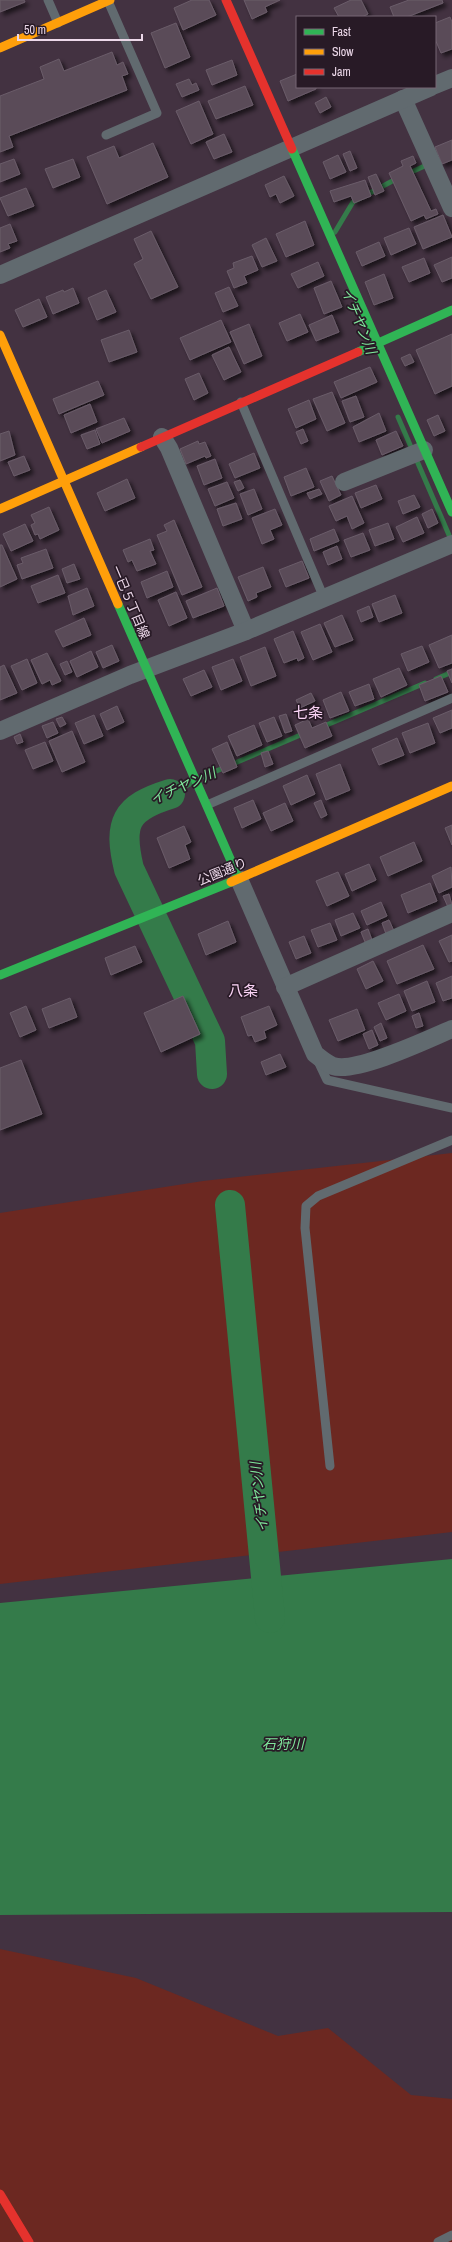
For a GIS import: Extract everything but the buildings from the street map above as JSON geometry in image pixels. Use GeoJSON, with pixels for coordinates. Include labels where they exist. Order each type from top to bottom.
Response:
{"type":"FeatureCollection","features":[{"type":"Feature","properties":{"kind":"main road"},"geometry":{"type":"LineString","coordinates":[[0,48],[109,0]]}},
{"type":"Feature","properties":{"kind":"main road"},"geometry":{"type":"LineString","coordinates":[[226,0],[452,512]]}},
{"type":"Feature","properties":{"kind":"main road"},"geometry":{"type":"LineString","coordinates":[[0,509],[452,310]]}},
{"type":"Feature","properties":{"kind":"main road","name":"一已５丁目線"},"geometry":{"type":"LineString","coordinates":[[0,335],[239,879]]}},
{"type":"Feature","properties":{"kind":"main road","name":"公園通り"},"geometry":{"type":"LineString","coordinates":[[0,975],[163,908],[239,879],[452,786]]}},
{"type":"Feature","properties":{"kind":"main road"},"geometry":{"type":"LineString","coordinates":[[0,2194],[29,2242]]}},
{"type":"Feature","properties":{"kind":"street"},"geometry":{"type":"LineString","coordinates":[[436,85],[452,78]]}},
{"type":"Feature","properties":{"kind":"street"},"geometry":{"type":"LineString","coordinates":[[0,275],[429,88]]}},
{"type":"Feature","properties":{"kind":"street"},"geometry":{"type":"LineString","coordinates":[[403,99],[452,208]]}},
{"type":"Feature","properties":{"kind":"street"},"geometry":{"type":"LineString","coordinates":[[162,437],[169,448],[246,631]]}},
{"type":"Feature","properties":{"kind":"street"},"geometry":{"type":"LineString","coordinates":[[344,482],[424,450]]}},
{"type":"Feature","properties":{"kind":"street"},"geometry":{"type":"LineString","coordinates":[[0,731],[130,675],[246,631],[452,544]]}},
{"type":"Feature","properties":{"kind":"street"},"geometry":{"type":"LineString","coordinates":[[239,879],[315,1054],[333,1067],[354,1065],[386,1057],[452,1029]]}},
{"type":"Feature","properties":{"kind":"street"},"geometry":{"type":"LineString","coordinates":[[285,987],[452,913]]}},
{"type":"Feature","properties":{"kind":"lane"},"geometry":{"type":"LineString","coordinates":[[48,0],[58,23]]}},
{"type":"Feature","properties":{"kind":"lane"},"geometry":{"type":"LineString","coordinates":[[106,135],[157,113],[109,0]]}},
{"type":"Feature","properties":{"kind":"lane"},"geometry":{"type":"LineString","coordinates":[[241,402],[324,598]]}},
{"type":"Feature","properties":{"kind":"lane"},"geometry":{"type":"LineString","coordinates":[[206,805],[452,698]]}},
{"type":"Feature","properties":{"kind":"lane"},"geometry":{"type":"LineString","coordinates":[[315,1054],[327,1080],[452,1108]]}},
{"type":"Feature","properties":{"kind":"lane"},"geometry":{"type":"LineString","coordinates":[[330,1466],[305,1228],[306,1206],[318,1196],[452,1140]]}},
{"type":"Feature","properties":{"kind":"lane"},"geometry":{"type":"LineString","coordinates":[[438,2242],[452,2235]]}},
{"type":"Feature","properties":{"kind":"shaded area"},"geometry":{"type":"Polygon","coordinates":[[[452,1153],[452,1532],[0,1584],[0,1213],[203,1181],[452,1153]]]}},
{"type":"Feature","properties":{"kind":"shaded area"},"geometry":{"type":"Polygon","coordinates":[[[0,1949],[136,1978],[278,2036],[328,2028],[411,2095],[452,2099],[452,2242],[0,2242],[0,1949]]]}},
{"type":"Feature","properties":{"kind":"water","name":"石狩川"},"geometry":{"type":"Polygon","coordinates":[[[452,1559],[452,1912],[0,1915],[0,1603],[452,1559]]]}},
{"type":"Feature","properties":{"kind":"waterway","name":"イチヤン川"},"geometry":{"type":"LineString","coordinates":[[407,174],[429,164]]}},
{"type":"Feature","properties":{"kind":"waterway","name":"イチヤン川"},"geometry":{"type":"LineString","coordinates":[[335,232],[353,202],[398,178]]}},
{"type":"Feature","properties":{"kind":"waterway","name":"イチヤン川"},"geometry":{"type":"LineString","coordinates":[[398,417],[452,542]]}},
{"type":"Feature","properties":{"kind":"waterway","name":"イチヤン川"},"geometry":{"type":"LineString","coordinates":[[436,679],[452,672]]}},
{"type":"Feature","properties":{"kind":"waterway","name":"イチヤン川"},"geometry":{"type":"LineString","coordinates":[[322,727],[425,683]]}},
{"type":"Feature","properties":{"kind":"waterway","name":"イチヤン川"},"geometry":{"type":"LineString","coordinates":[[200,778],[305,733]]}},
{"type":"Feature","properties":{"kind":"waterway","name":"イチヤン川"},"geometry":{"type":"LineString","coordinates":[[170,794],[192,783]]}},
{"type":"Feature","properties":{"kind":"waterway","name":"イチヤン川"},"geometry":{"type":"LineString","coordinates":[[170,794],[155,799],[143,805],[134,812],[128,820],[124,840],[129,869],[210,1041],[212,1074]]}},
{"type":"Feature","properties":{"kind":"waterway","name":"イチヤン川"},"geometry":{"type":"LineString","coordinates":[[230,1205],[270,1618]]}},
{"type":"Feature","properties":{"kind":"traffic: fast"},"geometry":{"type":"LineString","coordinates":[[292,149],[452,512]]}},
{"type":"Feature","properties":{"kind":"traffic: fast"},"geometry":{"type":"LineString","coordinates":[[358,352],[452,310]]}},
{"type":"Feature","properties":{"kind":"traffic: fast"},"geometry":{"type":"LineString","coordinates":[[118,604],[239,879]]}},
{"type":"Feature","properties":{"kind":"traffic: fast"},"geometry":{"type":"LineString","coordinates":[[0,975],[231,882]]}},
{"type":"Feature","properties":{"kind":"traffic: slow"},"geometry":{"type":"LineString","coordinates":[[0,48],[110,0]]}},
{"type":"Feature","properties":{"kind":"traffic: slow"},"geometry":{"type":"LineString","coordinates":[[0,335],[118,604]]}},
{"type":"Feature","properties":{"kind":"traffic: slow"},"geometry":{"type":"LineString","coordinates":[[0,509],[141,447]]}},
{"type":"Feature","properties":{"kind":"traffic: slow"},"geometry":{"type":"LineString","coordinates":[[231,882],[452,786]]}},
{"type":"Feature","properties":{"kind":"traffic: jam"},"geometry":{"type":"LineString","coordinates":[[226,0],[292,149]]}},
{"type":"Feature","properties":{"kind":"traffic: jam"},"geometry":{"type":"LineString","coordinates":[[141,447],[358,352]]}},
{"type":"Feature","properties":{"kind":"traffic: jam"},"geometry":{"type":"LineString","coordinates":[[0,2194],[29,2242]]}},
{"type":"Feature","properties":{"kind":"district","name":"七条"},"geometry":{"type":"Point","coordinates":[308,713]}},
{"type":"Feature","properties":{"kind":"district","name":"八条"},"geometry":{"type":"Point","coordinates":[243,991]}}]}
